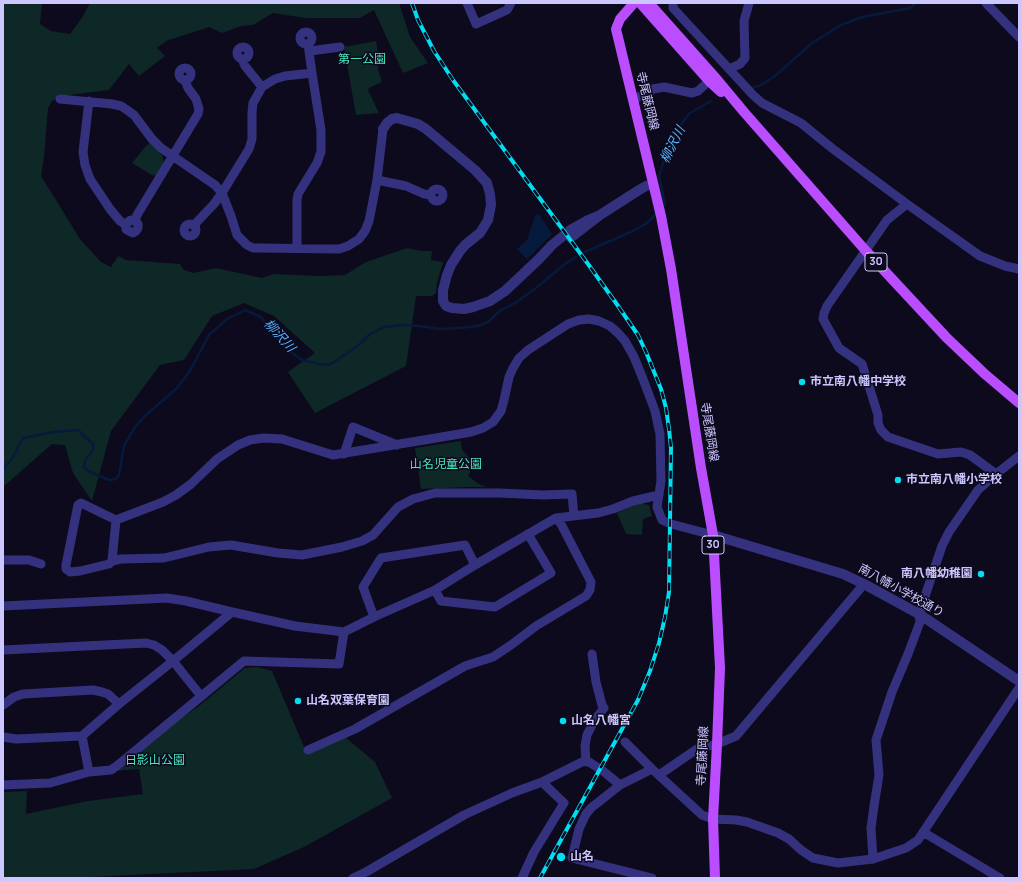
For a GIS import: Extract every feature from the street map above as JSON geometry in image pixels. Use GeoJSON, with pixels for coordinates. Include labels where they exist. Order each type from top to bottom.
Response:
{"type":"FeatureCollection","features":[{"type":"Feature","properties":{"kind":"main road","name":"寺尾藤岡線"},"geometry":{"type":"LineString","coordinates":[[634,3],[620,19],[616,28],[661,216],[671,269],[698,453],[713,535],[720,668],[718,744],[712,819],[715,878]]}},
{"type":"Feature","properties":{"kind":"main road","name":"30"},"geometry":{"type":"LineString","coordinates":[[640,3],[709,81],[744,112]]}},
{"type":"Feature","properties":{"kind":"main road","name":"30"},"geometry":{"type":"LineString","coordinates":[[649,3],[866,251],[946,337],[986,375],[1019,403]]}},
{"type":"Feature","properties":{"kind":"street"},"geometry":{"type":"LineString","coordinates":[[467,3],[476,24],[507,10],[511,3]]}},
{"type":"Feature","properties":{"kind":"street"},"geometry":{"type":"LineString","coordinates":[[673,3],[673,8],[762,103],[801,123],[907,204],[980,256],[1005,266],[1019,269]]}},
{"type":"Feature","properties":{"kind":"street"},"geometry":{"type":"LineString","coordinates":[[729,69],[740,64],[745,58],[744,21],[749,3]]}},
{"type":"Feature","properties":{"kind":"street"},"geometry":{"type":"LineString","coordinates":[[986,3],[1019,36]]}},
{"type":"Feature","properties":{"kind":"street"},"geometry":{"type":"LineString","coordinates":[[297,248],[298,194],[317,163],[321,152],[322,140],[309,47],[340,47]]}},
{"type":"Feature","properties":{"kind":"street"},"geometry":{"type":"LineString","coordinates":[[242,59],[245,66],[262,87]]}},
{"type":"Feature","properties":{"kind":"street"},"geometry":{"type":"LineString","coordinates":[[194,225],[222,193],[249,148],[252,139],[253,103],[262,87],[275,79],[285,76],[312,73]]}},
{"type":"Feature","properties":{"kind":"street"},"geometry":{"type":"LineString","coordinates":[[89,102],[83,152],[85,165],[90,179],[110,209],[120,221],[126,225],[127,222],[131,220],[135,221],[198,114],[199,109],[196,99],[188,88],[185,80]]}},
{"type":"Feature","properties":{"kind":"street"},"geometry":{"type":"LineString","coordinates":[[633,100],[654,89],[664,87],[692,93],[698,91],[709,81]]}},
{"type":"Feature","properties":{"kind":"street"},"geometry":{"type":"LineString","coordinates":[[60,99],[112,104],[121,106],[128,110],[134,115],[157,144],[215,185],[222,193],[237,234],[247,245],[253,248],[339,249],[348,246],[359,239],[366,231],[369,221],[377,180],[383,129],[387,122],[397,118],[418,124],[475,170],[487,183],[490,194],[491,205],[488,220],[480,233],[460,251],[447,275],[443,290],[443,301],[446,306],[458,309],[490,301],[505,291],[552,245],[568,236],[588,220],[600,215],[646,186],[653,184]]}},
{"type":"Feature","properties":{"kind":"street"},"geometry":{"type":"LineString","coordinates":[[377,180],[406,186],[430,195]]}},
{"type":"Feature","properties":{"kind":"street"},"geometry":{"type":"LineString","coordinates":[[907,204],[887,220],[827,306],[823,319],[839,348],[862,364],[878,415],[878,423],[881,430],[888,437],[938,454],[961,452],[970,455],[996,474]]}},
{"type":"Feature","properties":{"kind":"street"},"geometry":{"type":"LineString","coordinates":[[574,516],[572,494],[543,496],[499,493],[413,499],[398,507],[373,535],[362,541],[342,547],[302,555],[278,553],[231,545],[209,547],[164,558],[121,559],[112,561],[109,564],[80,571],[70,572],[66,569],[78,505],[82,503],[116,520],[163,502],[176,495],[191,484],[216,459],[238,445],[250,440],[282,438],[333,455],[471,432],[493,422],[501,411],[509,377],[519,358],[528,350],[568,324],[579,320],[589,319],[599,321],[610,326],[624,341],[634,357],[655,411],[660,434],[661,481],[657,506],[662,520],[713,535]]}},
{"type":"Feature","properties":{"kind":"street"},"geometry":{"type":"LineString","coordinates":[[344,454],[353,427],[397,445]]}},
{"type":"Feature","properties":{"kind":"street"},"geometry":{"type":"LineString","coordinates":[[873,859],[871,828],[879,775],[876,740],[892,692],[920,622],[919,614],[942,546],[949,532],[978,490],[1019,456]]}},
{"type":"Feature","properties":{"kind":"street"},"geometry":{"type":"LineString","coordinates":[[3,606],[167,598],[295,626],[344,632],[435,590],[556,518],[598,513],[633,501],[659,495]]}},
{"type":"Feature","properties":{"kind":"street"},"geometry":{"type":"LineString","coordinates":[[308,750],[355,729],[465,666],[493,657],[536,626],[586,596],[590,590],[591,582],[561,524],[556,518]]}},
{"type":"Feature","properties":{"kind":"street"},"geometry":{"type":"LineString","coordinates":[[112,561],[116,520]]}},
{"type":"Feature","properties":{"kind":"street"},"geometry":{"type":"LineString","coordinates":[[435,590],[441,601],[496,607],[551,573],[528,534]]}},
{"type":"Feature","properties":{"kind":"street","name":"南八幡小学校通り"},"geometry":{"type":"LineString","coordinates":[[713,535],[843,574],[864,584],[919,614],[1019,681]]}},
{"type":"Feature","properties":{"kind":"street"},"geometry":{"type":"LineString","coordinates":[[374,617],[363,588],[381,558],[465,545],[475,565]]}},
{"type":"Feature","properties":{"kind":"street"},"geometry":{"type":"LineString","coordinates":[[3,560],[29,560],[41,564]]}},
{"type":"Feature","properties":{"kind":"street"},"geometry":{"type":"LineString","coordinates":[[652,878],[572,858],[579,828],[586,814],[591,808],[620,785],[655,772],[697,749],[718,744],[736,736],[864,584]]}},
{"type":"Feature","properties":{"kind":"street"},"geometry":{"type":"LineString","coordinates":[[3,737],[16,739],[82,736],[232,612]]}},
{"type":"Feature","properties":{"kind":"street"},"geometry":{"type":"LineString","coordinates":[[3,786],[50,783],[89,772],[111,770],[244,662],[339,664],[344,632]]}},
{"type":"Feature","properties":{"kind":"street"},"geometry":{"type":"LineString","coordinates":[[3,650],[146,643],[154,645],[162,650],[173,661],[201,696]]}},
{"type":"Feature","properties":{"kind":"street"},"geometry":{"type":"LineString","coordinates":[[586,762],[585,746],[587,735],[594,721],[604,708],[596,682],[592,654]]}},
{"type":"Feature","properties":{"kind":"street"},"geometry":{"type":"LineString","coordinates":[[626,742],[655,772],[702,814],[712,819],[747,822],[778,833],[789,839],[812,858],[820,860],[838,863],[873,859],[906,848],[918,840],[1019,688]]}},
{"type":"Feature","properties":{"kind":"street"},"geometry":{"type":"LineString","coordinates":[[3,704],[22,694],[93,690],[108,694],[119,704]]}},
{"type":"Feature","properties":{"kind":"street"},"geometry":{"type":"LineString","coordinates":[[82,736],[89,772]]}},
{"type":"Feature","properties":{"kind":"street"},"geometry":{"type":"LineString","coordinates":[[354,878],[367,875],[464,815],[512,793],[542,782],[584,762],[589,762],[620,785]]}},
{"type":"Feature","properties":{"kind":"street"},"geometry":{"type":"LineString","coordinates":[[522,878],[534,852],[564,803],[542,782]]}},
{"type":"Feature","properties":{"kind":"street"},"geometry":{"type":"LineString","coordinates":[[923,832],[1000,878]]}},
{"type":"Feature","properties":{"kind":"green space"},"geometry":{"type":"Polygon","coordinates":[[[3,3],[42,3],[40,24],[51,31],[70,34],[82,18],[90,3],[399,3],[410,37],[428,63],[403,73],[374,10],[360,18],[305,18],[273,13],[253,25],[241,26],[222,33],[209,27],[166,41],[157,48],[165,56],[139,76],[129,64],[109,90],[62,96],[52,101],[48,108],[41,176],[80,239],[101,262],[111,267],[118,256],[126,260],[180,264],[184,270],[193,273],[216,268],[262,278],[273,274],[320,276],[345,275],[366,262],[407,248],[421,251],[432,251],[431,260],[443,262],[437,283],[436,293],[432,296],[416,296],[406,366],[315,413],[288,372],[315,353],[274,316],[244,303],[212,316],[184,360],[160,365],[111,431],[92,501],[73,473],[65,445],[52,444],[3,487],[3,3]]]}},
{"type":"Feature","properties":{"kind":"green space","name":"第一公園"},"geometry":{"type":"Polygon","coordinates":[[[376,41],[379,59],[378,69],[382,82],[369,88],[368,90],[379,113],[356,115],[344,47],[376,41]]]}},
{"type":"Feature","properties":{"kind":"green space"},"geometry":{"type":"Polygon","coordinates":[[[150,143],[162,155],[164,163],[156,176],[132,163],[150,143]]]}},
{"type":"Feature","properties":{"kind":"green space","name":"山名児童公園"},"geometry":{"type":"Polygon","coordinates":[[[461,441],[462,450],[474,463],[468,476],[486,487],[421,489],[415,448],[461,441]]]}},
{"type":"Feature","properties":{"kind":"green space"},"geometry":{"type":"Polygon","coordinates":[[[639,503],[649,505],[652,516],[643,519],[642,535],[626,534],[617,513],[639,503]]]}},
{"type":"Feature","properties":{"kind":"green space","name":"日影山公園"},"geometry":{"type":"Polygon","coordinates":[[[258,667],[272,671],[307,754],[345,737],[375,762],[392,798],[304,847],[254,869],[69,878],[3,877],[3,792],[27,791],[26,814],[88,801],[143,794],[139,769],[114,771],[123,767],[130,761],[129,760],[245,668],[258,667]]]}},
{"type":"Feature","properties":{"kind":"water"},"geometry":{"type":"Polygon","coordinates":[[[539,214],[552,234],[527,259],[517,249],[527,240],[535,216],[539,214]]]}},
{"type":"Feature","properties":{"kind":"waterway","name":"柳沢川"},"geometry":{"type":"LineString","coordinates":[[752,88],[761,85],[775,76],[812,43],[841,25],[862,17],[910,8],[916,3]]}},
{"type":"Feature","properties":{"kind":"waterway","name":"柳沢川"},"geometry":{"type":"LineString","coordinates":[[662,207],[665,204],[659,176],[675,135],[690,113],[711,101]]}},
{"type":"Feature","properties":{"kind":"waterway","name":"柳沢川"},"geometry":{"type":"LineString","coordinates":[[585,252],[633,231],[647,223],[657,213]]}},
{"type":"Feature","properties":{"kind":"waterway","name":"柳沢川"},"geometry":{"type":"LineString","coordinates":[[3,469],[12,459],[23,438],[54,432],[78,430],[93,444],[93,450],[85,460],[84,467],[88,471],[109,480],[116,479],[119,475],[124,446],[135,427],[146,415],[176,389],[190,371],[209,335],[227,319],[245,310],[261,317],[286,348],[302,360],[328,365],[360,344],[370,334],[384,327],[403,325],[441,329],[478,326],[488,322],[501,310],[515,303],[576,257]]}},
{"type":"Feature","properties":{"kind":"tunnel"},"geometry":{"type":"LineString","coordinates":[[567,241],[574,235]]}},
{"type":"Feature","properties":{"kind":"railway"},"geometry":{"type":"LineString","coordinates":[[412,3],[418,20],[434,51],[453,80],[588,264],[638,335],[661,389],[666,408],[671,448],[669,592],[659,643],[650,671],[638,700],[540,878]]}},
{"type":"Feature","properties":{"kind":"place","name":"市立南八幡中学校"},"geometry":{"type":"Point","coordinates":[802,382]}},
{"type":"Feature","properties":{"kind":"place","name":"市立南八幡小学校"},"geometry":{"type":"Point","coordinates":[898,480]}},
{"type":"Feature","properties":{"kind":"place","name":"南八幡幼稚園"},"geometry":{"type":"Point","coordinates":[981,574]}},
{"type":"Feature","properties":{"kind":"place","name":"山名双葉保育園"},"geometry":{"type":"Point","coordinates":[298,701]}},
{"type":"Feature","properties":{"kind":"place","name":"山名八幡宮"},"geometry":{"type":"Point","coordinates":[563,721]}},
{"type":"Feature","properties":{"kind":"place","name":"山名"},"geometry":{"type":"Point","coordinates":[561,857]}}]}
